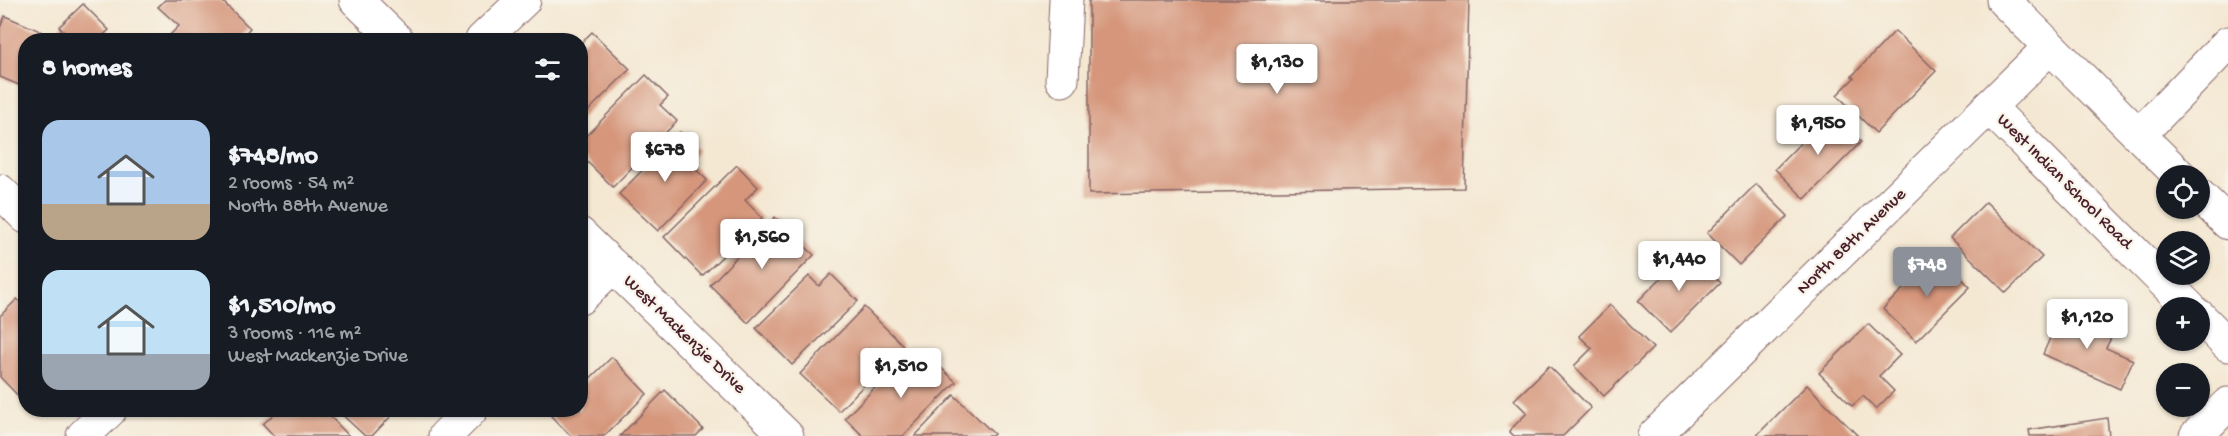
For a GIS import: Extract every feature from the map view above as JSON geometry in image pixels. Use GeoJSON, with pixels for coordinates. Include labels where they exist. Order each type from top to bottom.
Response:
{"type":"FeatureCollection","features":[{"type":"Feature","properties":{"kind":"street"},"geometry":{"type":"LineString","coordinates":[[356,0],[390,33]]}},
{"type":"Feature","properties":{"kind":"street"},"geometry":{"type":"LineString","coordinates":[[490,33],[524,0]]}},
{"type":"Feature","properties":{"kind":"street"},"geometry":{"type":"LineString","coordinates":[[1062,80],[1066,0]]}},
{"type":"Feature","properties":{"kind":"street"},"geometry":{"type":"LineString","coordinates":[[2003,0],[2169,165]]}},
{"type":"Feature","properties":{"kind":"street"},"geometry":{"type":"LineString","coordinates":[[2139,135],[2228,44]]}},
{"type":"Feature","properties":{"kind":"street","name":"North 88th Avenue"},"geometry":{"type":"LineString","coordinates":[[1667,432],[2050,47]]}},
{"type":"Feature","properties":{"kind":"street","name":"West Indian School Road"},"geometry":{"type":"LineString","coordinates":[[1989,107],[2179,297]]}},
{"type":"Feature","properties":{"kind":"street"},"geometry":{"type":"LineString","coordinates":[[0,191],[18,209]]}},
{"type":"Feature","properties":{"kind":"street"},"geometry":{"type":"LineString","coordinates":[[2210,206],[2228,223]]}},
{"type":"Feature","properties":{"kind":"street","name":"West Mackenzie Drive"},"geometry":{"type":"LineString","coordinates":[[588,242],[787,436]]}},
{"type":"Feature","properties":{"kind":"street"},"geometry":{"type":"LineString","coordinates":[[588,290],[613,266]]}},
{"type":"Feature","properties":{"kind":"street"},"geometry":{"type":"LineString","coordinates":[[2210,327],[2228,345]]}},
{"type":"Feature","properties":{"kind":"street"},"geometry":{"type":"LineString","coordinates":[[2196,436],[2228,404]]}},
{"type":"Feature","properties":{"kind":"street"},"geometry":{"type":"LineString","coordinates":[[83,436],[103,417]]}},
{"type":"Feature","properties":{"kind":"street"},"geometry":{"type":"LineString","coordinates":[[445,436],[464,417]]}},
{"type":"Feature","properties":{"kind":"building"},"geometry":{"type":"Polygon","coordinates":[[[165,0],[221,0],[250,28],[245,33],[172,33],[179,26],[158,7],[165,0]]]}},
{"type":"Feature","properties":{"kind":"building"},"geometry":{"type":"Polygon","coordinates":[[[1089,0],[1469,0],[1464,188],[1089,194],[1089,0]]]}},
{"type":"Feature","properties":{"kind":"building"},"geometry":{"type":"Polygon","coordinates":[[[83,4],[109,30],[106,33],[65,33],[59,27],[83,4]]]}},
{"type":"Feature","properties":{"kind":"building"},"geometry":{"type":"Polygon","coordinates":[[[5,16],[45,33],[18,33],[18,85],[0,77],[0,28],[5,16]]]}},
{"type":"Feature","properties":{"kind":"building"},"geometry":{"type":"Polygon","coordinates":[[[1895,31],[1936,71],[1876,133],[1837,95],[1895,31]]]}},
{"type":"Feature","properties":{"kind":"building"},"geometry":{"type":"Polygon","coordinates":[[[592,32],[630,69],[588,111],[588,36],[592,32]]]}},
{"type":"Feature","properties":{"kind":"building"},"geometry":{"type":"Polygon","coordinates":[[[646,75],[668,97],[660,105],[677,121],[613,187],[588,163],[588,134],[646,75]]]}},
{"type":"Feature","properties":{"kind":"building"},"geometry":{"type":"Polygon","coordinates":[[[1831,112],[1861,142],[1805,199],[1775,169],[1831,112]]]}},
{"type":"Feature","properties":{"kind":"building"},"geometry":{"type":"Polygon","coordinates":[[[680,132],[698,150],[687,161],[707,180],[658,231],[619,194],[680,132]]]}},
{"type":"Feature","properties":{"kind":"building"},"geometry":{"type":"Polygon","coordinates":[[[737,165],[758,187],[745,200],[762,218],[702,276],[664,237],[737,165]]]}},
{"type":"Feature","properties":{"kind":"building"},"geometry":{"type":"Polygon","coordinates":[[[1756,184],[1788,216],[1739,265],[1707,233],[1756,184]]]}},
{"type":"Feature","properties":{"kind":"building"},"geometry":{"type":"Polygon","coordinates":[[[1986,202],[2042,257],[2006,293],[1950,238],[1986,202]]]}},
{"type":"Feature","properties":{"kind":"building"},"geometry":{"type":"Polygon","coordinates":[[[775,217],[814,255],[748,323],[710,285],[775,217]]]}},
{"type":"Feature","properties":{"kind":"building"},"geometry":{"type":"Polygon","coordinates":[[[1688,251],[1720,283],[1670,333],[1638,301],[1688,251]]]}},
{"type":"Feature","properties":{"kind":"building"},"geometry":{"type":"Polygon","coordinates":[[[1938,254],[1970,287],[1916,341],[1883,309],[1938,254]]]}},
{"type":"Feature","properties":{"kind":"building"},"geometry":{"type":"Polygon","coordinates":[[[831,274],[858,301],[792,365],[756,328],[809,276],[819,286],[831,274]]]}},
{"type":"Feature","properties":{"kind":"building"},"geometry":{"type":"Polygon","coordinates":[[[18,300],[18,396],[0,377],[0,316],[18,300]]]}},
{"type":"Feature","properties":{"kind":"building"},"geometry":{"type":"Polygon","coordinates":[[[1610,305],[1653,348],[1604,396],[1574,366],[1592,348],[1579,336],[1610,305]]]}},
{"type":"Feature","properties":{"kind":"building"},"geometry":{"type":"Polygon","coordinates":[[[864,307],[903,345],[839,411],[800,374],[864,307]]]}},
{"type":"Feature","properties":{"kind":"building"},"geometry":{"type":"Polygon","coordinates":[[[2062,311],[2113,334],[2106,348],[2133,360],[2120,389],[2043,354],[2062,311]]]}},
{"type":"Feature","properties":{"kind":"building"},"geometry":{"type":"Polygon","coordinates":[[[1868,324],[1900,355],[1879,376],[1894,391],[1876,409],[1863,396],[1852,406],[1819,373],[1868,324]]]}},
{"type":"Feature","properties":{"kind":"building"},"geometry":{"type":"Polygon","coordinates":[[[910,352],[926,368],[933,360],[956,382],[903,436],[863,436],[845,418],[910,352]]]}},
{"type":"Feature","properties":{"kind":"building"},"geometry":{"type":"Polygon","coordinates":[[[612,357],[647,394],[604,436],[571,436],[552,417],[588,417],[588,380],[612,357]]]}},
{"type":"Feature","properties":{"kind":"building"},"geometry":{"type":"Polygon","coordinates":[[[1549,366],[1591,408],[1563,436],[1514,436],[1509,431],[1527,413],[1514,400],[1549,366]]]}},
{"type":"Feature","properties":{"kind":"building"},"geometry":{"type":"Polygon","coordinates":[[[1807,385],[1858,436],[1756,436],[1807,385]]]}},
{"type":"Feature","properties":{"kind":"building"},"geometry":{"type":"Polygon","coordinates":[[[665,390],[703,429],[696,436],[620,436],[665,390]]]}},
{"type":"Feature","properties":{"kind":"building"},"geometry":{"type":"Polygon","coordinates":[[[954,395],[994,434],[992,436],[915,436],[954,395]]]}},
{"type":"Feature","properties":{"kind":"building"},"geometry":{"type":"Polygon","coordinates":[[[270,417],[331,417],[349,436],[274,436],[263,424],[270,417]]]}},
{"type":"Feature","properties":{"kind":"building"},"geometry":{"type":"Polygon","coordinates":[[[345,417],[390,417],[372,436],[365,436],[345,417]]]}},
{"type":"Feature","properties":{"kind":"building"},"geometry":{"type":"Polygon","coordinates":[[[2107,418],[2109,436],[2030,436],[2029,430],[2107,418]]]}}]}
